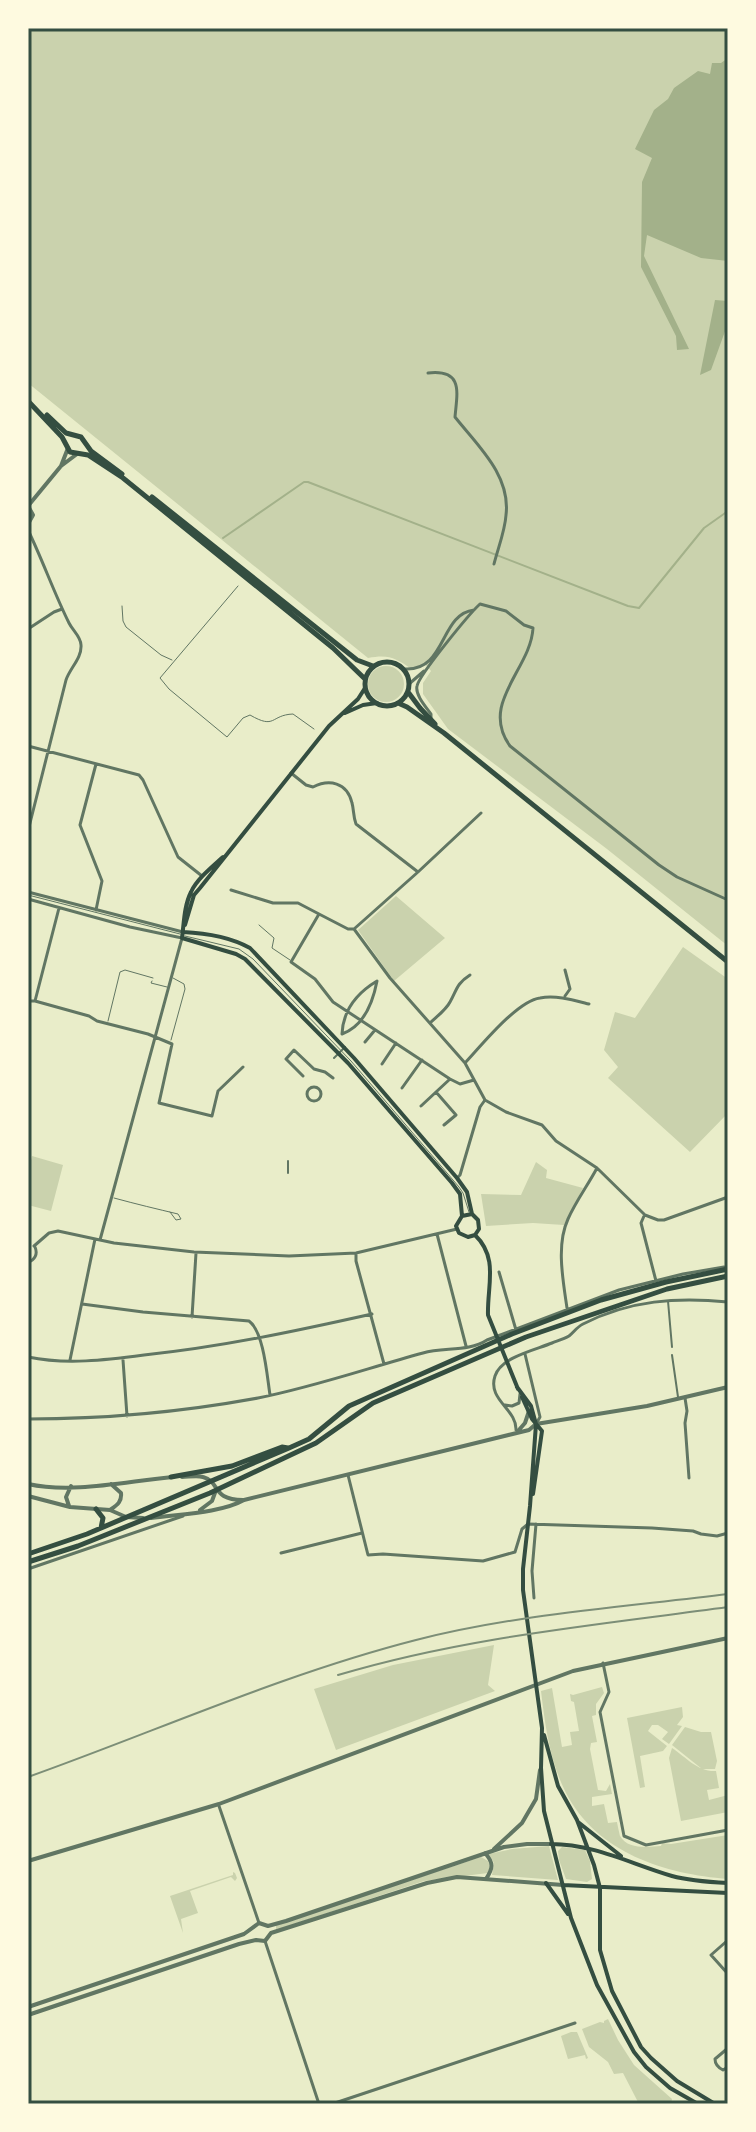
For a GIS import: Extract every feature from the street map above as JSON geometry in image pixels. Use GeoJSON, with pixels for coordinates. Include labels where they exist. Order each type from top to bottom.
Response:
{"type":"FeatureCollection","features":[{"type":"Feature","properties":{"kind":"main road"},"geometry":{"type":"LineString","coordinates":[[28,400],[66,433],[81,437],[91,451],[357,660],[373,666]]}},
{"type":"Feature","properties":{"kind":"main road"},"geometry":{"type":"LineString","coordinates":[[28,400],[52,425],[72,453],[88,455],[158,506],[333,648],[365,679]]}},
{"type":"Feature","properties":{"kind":"main road"},"geometry":{"type":"LineString","coordinates":[[67,446],[74,436]]}},
{"type":"Feature","properties":{"kind":"main road"},"geometry":{"type":"LineString","coordinates":[[78,454],[86,443]]}},
{"type":"Feature","properties":{"kind":"main road"},"geometry":{"type":"LineString","coordinates":[[408,688],[398,703],[390,706],[371,700],[365,688],[365,679],[373,666],[379,663],[391,662],[404,669],[408,688],[420,708],[444,733]]}},
{"type":"Feature","properties":{"kind":"main road"},"geometry":{"type":"LineString","coordinates":[[183,933],[190,893],[329,726],[358,699],[365,688]]}},
{"type":"Feature","properties":{"kind":"main road"},"geometry":{"type":"LineString","coordinates":[[339,716],[363,705],[377,703]]}},
{"type":"Feature","properties":{"kind":"main road"},"geometry":{"type":"LineString","coordinates":[[398,703],[444,733],[728,962]]}},
{"type":"Feature","properties":{"kind":"main road"},"geometry":{"type":"LineString","coordinates":[[183,933],[203,933],[250,948],[337,1039],[340,1052],[452,1183],[460,1194],[462,1216]]}},
{"type":"Feature","properties":{"kind":"main road"},"geometry":{"type":"LineString","coordinates":[[183,933],[245,959],[340,1052],[457,1178],[467,1192],[471,1214],[479,1224],[475,1235],[464,1237],[457,1229],[457,1222],[462,1216],[471,1214]]}},
{"type":"Feature","properties":{"kind":"main road"},"geometry":{"type":"LineString","coordinates":[[475,1235],[488,1253],[492,1277],[487,1302],[492,1330],[532,1419],[542,1431],[536,1484],[530,1506],[523,1590],[542,1728],[558,1786],[577,1820],[600,1888],[600,1950],[605,1971],[641,2047],[677,2081],[715,2104]]}},
{"type":"Feature","properties":{"kind":"main road"},"geometry":{"type":"LineString","coordinates":[[28,1554],[101,1528],[309,1439],[349,1406],[512,1334],[601,1300],[728,1268]]}},
{"type":"Feature","properties":{"kind":"main road"},"geometry":{"type":"LineString","coordinates":[[28,1562],[78,1546],[216,1490],[316,1443],[373,1403],[526,1337],[667,1289],[728,1276]]}},
{"type":"Feature","properties":{"kind":"main road"},"geometry":{"type":"LineString","coordinates":[[517,1387],[531,1406],[536,1424]]}},
{"type":"Feature","properties":{"kind":"main road"},"geometry":{"type":"LineString","coordinates":[[171,1477],[232,1466],[282,1447],[289,1448]]}},
{"type":"Feature","properties":{"kind":"main road"},"geometry":{"type":"LineString","coordinates":[[96,1509],[103,1518],[101,1528]]}},
{"type":"Feature","properties":{"kind":"main road"},"geometry":{"type":"LineString","coordinates":[[542,1728],[544,1811],[551,1844],[571,1918],[597,1985],[634,2052],[646,2067],[670,2088],[698,2104]]}},
{"type":"Feature","properties":{"kind":"main road"},"geometry":{"type":"LineString","coordinates":[[577,1820],[625,1859]]}},
{"type":"Feature","properties":{"kind":"main road"},"geometry":{"type":"LineString","coordinates":[[551,1844],[587,1847],[673,1876],[728,1883]]}},
{"type":"Feature","properties":{"kind":"main road"},"geometry":{"type":"LineString","coordinates":[[546,1883],[571,1918]]}},
{"type":"Feature","properties":{"kind":"main road"},"geometry":{"type":"LineString","coordinates":[[563,1885],[728,1893]]}},
{"type":"Feature","properties":{"kind":"street"},"geometry":{"type":"LineString","coordinates":[[428,373],[442,373],[454,380],[457,385],[455,417],[491,462],[505,489],[506,518],[494,564]]}},
{"type":"Feature","properties":{"kind":"street"},"geometry":{"type":"LineString","coordinates":[[61,466],[67,446]]}},
{"type":"Feature","properties":{"kind":"street"},"geometry":{"type":"LineString","coordinates":[[28,831],[66,680],[78,657],[80,641],[62,609],[28,527],[33,515],[28,506],[61,466],[78,454]]}},
{"type":"Feature","properties":{"kind":"street"},"geometry":{"type":"LineString","coordinates":[[408,688],[480,604],[506,611],[533,628],[532,642],[506,689],[500,720],[510,746],[659,865],[677,877],[728,900]]}},
{"type":"Feature","properties":{"kind":"street"},"geometry":{"type":"LineString","coordinates":[[28,629],[62,609]]}},
{"type":"Feature","properties":{"kind":"street"},"geometry":{"type":"LineString","coordinates":[[404,669],[415,670],[424,666],[464,611],[474,610]]}},
{"type":"Feature","properties":{"kind":"street"},"geometry":{"type":"LineString","coordinates":[[425,671],[417,690],[431,714],[431,720]]}},
{"type":"Feature","properties":{"kind":"street"},"geometry":{"type":"LineString","coordinates":[[28,746],[139,775],[178,857],[204,878]]}},
{"type":"Feature","properties":{"kind":"street"},"geometry":{"type":"LineString","coordinates":[[96,764],[80,825],[102,881],[96,910]]}},
{"type":"Feature","properties":{"kind":"street"},"geometry":{"type":"LineString","coordinates":[[291,773],[313,787],[323,782],[335,783],[349,795],[356,824],[418,872]]}},
{"type":"Feature","properties":{"kind":"street"},"geometry":{"type":"LineString","coordinates":[[231,890],[273,903],[298,903],[348,929],[354,929],[481,813]]}},
{"type":"Feature","properties":{"kind":"street"},"geometry":{"type":"LineString","coordinates":[[28,895],[183,933]]}},
{"type":"Feature","properties":{"kind":"street"},"geometry":{"type":"LineString","coordinates":[[28,895],[59,907],[183,933]]}},
{"type":"Feature","properties":{"kind":"street"},"geometry":{"type":"LineString","coordinates":[[35,1001],[59,907]]}},
{"type":"Feature","properties":{"kind":"street"},"geometry":{"type":"LineString","coordinates":[[319,914],[292,961],[294,965],[315,979],[333,1002],[450,1079],[460,1084],[474,1080]]}},
{"type":"Feature","properties":{"kind":"street"},"geometry":{"type":"LineString","coordinates":[[354,929],[385,972],[465,1063],[485,1100],[506,1112],[542,1125],[556,1141],[597,1168],[645,1215],[664,1220],[728,1197]]}},
{"type":"Feature","properties":{"kind":"street"},"geometry":{"type":"LineString","coordinates":[[70,1361],[98,1239],[183,933]]}},
{"type":"Feature","properties":{"kind":"street"},"geometry":{"type":"LineString","coordinates":[[563,998],[570,989],[565,970]]}},
{"type":"Feature","properties":{"kind":"street"},"geometry":{"type":"LineString","coordinates":[[430,1023],[470,975]]}},
{"type":"Feature","properties":{"kind":"street"},"geometry":{"type":"LineString","coordinates":[[337,1039],[362,1019],[377,981],[360,993],[347,1011],[342,1034]]}},
{"type":"Feature","properties":{"kind":"street"},"geometry":{"type":"LineString","coordinates":[[465,1063],[513,1013],[532,1000],[563,998],[589,1004]]}},
{"type":"Feature","properties":{"kind":"street"},"geometry":{"type":"LineString","coordinates":[[28,1001],[170,1042],[173,1048],[159,1103],[212,1116],[218,1091],[243,1067]]}},
{"type":"Feature","properties":{"kind":"street"},"geometry":{"type":"LineString","coordinates":[[365,1042],[375,1029]]}},
{"type":"Feature","properties":{"kind":"street"},"geometry":{"type":"LineString","coordinates":[[382,1064],[396,1043]]}},
{"type":"Feature","properties":{"kind":"street"},"geometry":{"type":"LineString","coordinates":[[303,1076],[286,1059],[294,1050],[314,1069],[329,1073],[333,1078]]}},
{"type":"Feature","properties":{"kind":"street"},"geometry":{"type":"LineString","coordinates":[[402,1088],[422,1060]]}},
{"type":"Feature","properties":{"kind":"street"},"geometry":{"type":"LineString","coordinates":[[421,1106],[450,1079]]}},
{"type":"Feature","properties":{"kind":"street"},"geometry":{"type":"LineString","coordinates":[[436,1092],[456,1115],[444,1125]]}},
{"type":"Feature","properties":{"kind":"street"},"geometry":{"type":"LineString","coordinates":[[457,1178],[485,1100]]}},
{"type":"Feature","properties":{"kind":"street"},"geometry":{"type":"LineString","coordinates":[[288,1161],[288,1173]]}},
{"type":"Feature","properties":{"kind":"street"},"geometry":{"type":"LineString","coordinates":[[567,1308],[563,1240],[567,1221],[597,1168]]}},
{"type":"Feature","properties":{"kind":"street"},"geometry":{"type":"LineString","coordinates":[[645,1215],[641,1223],[656,1281]]}},
{"type":"Feature","properties":{"kind":"street"},"geometry":{"type":"LineString","coordinates":[[34,1246],[53,1231],[196,1253],[274,1256],[356,1253],[457,1229]]}},
{"type":"Feature","properties":{"kind":"street"},"geometry":{"type":"LineString","coordinates":[[437,1234],[466,1347]]}},
{"type":"Feature","properties":{"kind":"street"},"geometry":{"type":"LineString","coordinates":[[28,1242],[34,1246],[36,1254],[28,1262]]}},
{"type":"Feature","properties":{"kind":"street"},"geometry":{"type":"LineString","coordinates":[[192,1317],[196,1253]]}},
{"type":"Feature","properties":{"kind":"street"},"geometry":{"type":"LineString","coordinates":[[356,1253],[384,1364]]}},
{"type":"Feature","properties":{"kind":"street"},"geometry":{"type":"LineString","coordinates":[[28,1419],[127,1416],[270,1395],[427,1351],[478,1346],[567,1308],[619,1290],[683,1274],[728,1268]]}},
{"type":"Feature","properties":{"kind":"street"},"geometry":{"type":"LineString","coordinates":[[499,1272],[516,1330]]}},
{"type":"Feature","properties":{"kind":"street"},"geometry":{"type":"LineString","coordinates":[[667,1300],[672,1347]]}},
{"type":"Feature","properties":{"kind":"street"},"geometry":{"type":"LineString","coordinates":[[516,1432],[516,1421],[496,1396],[494,1384],[495,1376],[505,1362],[569,1336],[580,1325],[615,1311],[667,1300],[728,1302]]}},
{"type":"Feature","properties":{"kind":"street"},"geometry":{"type":"LineString","coordinates":[[82,1304],[249,1321],[254,1324],[259,1339],[270,1395]]}},
{"type":"Feature","properties":{"kind":"street"},"geometry":{"type":"LineString","coordinates":[[28,1357],[70,1361],[183,1351],[259,1339],[372,1314]]}},
{"type":"Feature","properties":{"kind":"street"},"geometry":{"type":"LineString","coordinates":[[28,1484],[49,1487],[199,1477],[211,1481],[227,1499],[244,1500],[469,1446],[529,1430],[536,1424],[540,1417],[525,1354]]}},
{"type":"Feature","properties":{"kind":"street"},"geometry":{"type":"LineString","coordinates":[[672,1355],[678,1399]]}},
{"type":"Feature","properties":{"kind":"street"},"geometry":{"type":"LineString","coordinates":[[123,1358],[127,1416]]}},
{"type":"Feature","properties":{"kind":"street"},"geometry":{"type":"LineString","coordinates":[[536,1424],[618,1412],[728,1387]]}},
{"type":"Feature","properties":{"kind":"street"},"geometry":{"type":"LineString","coordinates":[[503,1405],[519,1403],[520,1394]]}},
{"type":"Feature","properties":{"kind":"street"},"geometry":{"type":"LineString","coordinates":[[685,1398],[689,1478]]}},
{"type":"Feature","properties":{"kind":"street"},"geometry":{"type":"LineString","coordinates":[[516,1432],[525,1423],[529,1410]]}},
{"type":"Feature","properties":{"kind":"street"},"geometry":{"type":"LineString","coordinates":[[348,1475],[368,1555],[483,1561],[515,1552],[522,1529],[536,1524],[652,1528],[693,1531],[711,1536],[728,1533]]}},
{"type":"Feature","properties":{"kind":"street"},"geometry":{"type":"LineString","coordinates":[[110,1510],[122,1498],[111,1484]]}},
{"type":"Feature","properties":{"kind":"street"},"geometry":{"type":"LineString","coordinates":[[70,1507],[66,1497],[71,1486]]}},
{"type":"Feature","properties":{"kind":"street"},"geometry":{"type":"LineString","coordinates":[[198,1511],[212,1501],[216,1490]]}},
{"type":"Feature","properties":{"kind":"street"},"geometry":{"type":"LineString","coordinates":[[28,1496],[70,1507],[110,1510],[126,1517],[148,1519],[238,1504],[244,1500]]}},
{"type":"Feature","properties":{"kind":"street"},"geometry":{"type":"LineString","coordinates":[[28,1569],[185,1513]]}},
{"type":"Feature","properties":{"kind":"street"},"geometry":{"type":"LineString","coordinates":[[534,1598],[532,1571],[536,1524]]}},
{"type":"Feature","properties":{"kind":"street"},"geometry":{"type":"LineString","coordinates":[[281,1553],[362,1533]]}},
{"type":"Feature","properties":{"kind":"street"},"geometry":{"type":"LineString","coordinates":[[28,1861],[219,1804],[573,1671],[728,1638]]}},
{"type":"Feature","properties":{"kind":"street"},"geometry":{"type":"LineString","coordinates":[[603,1663],[609,1692],[600,1712],[624,1836],[646,1845],[728,1830]]}},
{"type":"Feature","properties":{"kind":"street"},"geometry":{"type":"LineString","coordinates":[[492,1851],[522,1823],[536,1799],[541,1768]]}},
{"type":"Feature","properties":{"kind":"street"},"geometry":{"type":"LineString","coordinates":[[219,1804],[256,1925],[252,1935],[256,1940]]}},
{"type":"Feature","properties":{"kind":"street"},"geometry":{"type":"LineString","coordinates":[[28,2007],[244,1934],[256,1925],[268,1926],[485,1853],[527,1844],[551,1844]]}},
{"type":"Feature","properties":{"kind":"street"},"geometry":{"type":"LineString","coordinates":[[485,1853],[492,1864],[486,1879]]}},
{"type":"Feature","properties":{"kind":"street"},"geometry":{"type":"LineString","coordinates":[[265,1941],[271,1933],[427,1883],[457,1877],[563,1885]]}},
{"type":"Feature","properties":{"kind":"street"},"geometry":{"type":"LineString","coordinates":[[268,1926],[271,1933]]}},
{"type":"Feature","properties":{"kind":"street"},"geometry":{"type":"LineString","coordinates":[[728,1940],[711,1955],[728,1974]]}},
{"type":"Feature","properties":{"kind":"street"},"geometry":{"type":"LineString","coordinates":[[28,2015],[239,1944],[265,1941]]}},
{"type":"Feature","properties":{"kind":"street"},"geometry":{"type":"LineString","coordinates":[[265,1941],[319,2104]]}},
{"type":"Feature","properties":{"kind":"street"},"geometry":{"type":"LineString","coordinates":[[332,2104],[575,2023]]}},
{"type":"Feature","properties":{"kind":"street"},"geometry":{"type":"LineString","coordinates":[[728,2048],[715,2059],[719,2068],[723,2070],[728,2067]]}},
{"type":"Feature","properties":{"kind":"lane"},"geometry":{"type":"LineString","coordinates":[[238,586],[160,678],[227,737],[243,718],[250,715],[267,723],[293,714],[314,729]]}},
{"type":"Feature","properties":{"kind":"lane"},"geometry":{"type":"LineString","coordinates":[[122,606],[126,627],[174,662]]}},
{"type":"Feature","properties":{"kind":"lane"},"geometry":{"type":"LineString","coordinates":[[28,895],[183,933]]}},
{"type":"Feature","properties":{"kind":"lane"},"geometry":{"type":"LineString","coordinates":[[259,925],[274,938],[274,951],[292,961]]}},
{"type":"Feature","properties":{"kind":"lane"},"geometry":{"type":"LineString","coordinates":[[107,1023],[120,972],[125,970],[153,978]]}},
{"type":"Feature","properties":{"kind":"lane"},"geometry":{"type":"LineString","coordinates":[[154,974],[151,983],[168,988]]}},
{"type":"Feature","properties":{"kind":"lane"},"geometry":{"type":"LineString","coordinates":[[170,1042],[185,989],[180,980],[171,977]]}},
{"type":"Feature","properties":{"kind":"lane"},"geometry":{"type":"LineString","coordinates":[[340,1052],[459,1187],[471,1214]]}},
{"type":"Feature","properties":{"kind":"lane"},"geometry":{"type":"LineString","coordinates":[[459,1187],[460,1194]]}},
{"type":"Feature","properties":{"kind":"lane"},"geometry":{"type":"LineString","coordinates":[[112,1197],[170,1212]]}},
{"type":"Feature","properties":{"kind":"shaded area"},"geometry":{"type":"Polygon","coordinates":[[[28,28],[728,28],[728,946],[607,849],[448,729],[423,694],[423,683],[431,671],[425,664],[412,669],[392,658],[368,658],[28,383],[28,28]]]}},
{"type":"Feature","properties":{"kind":"shaded area"},"geometry":{"type":"Polygon","coordinates":[[[728,58],[728,261],[701,258],[647,235],[644,256],[689,349],[677,350],[676,336],[641,267],[642,182],[652,158],[635,149],[654,110],[668,99],[674,88],[698,71],[710,74],[712,63],[721,63],[728,58]]]}},
{"type":"Feature","properties":{"kind":"shaded area"},"geometry":{"type":"Polygon","coordinates":[[[715,300],[728,301],[728,323],[711,370],[700,375],[715,300]]]}},
{"type":"Feature","properties":{"kind":"shaded area"},"geometry":{"type":"Polygon","coordinates":[[[386,666],[399,671],[404,684],[399,697],[386,702],[373,697],[368,684],[373,671],[386,666]]]}},
{"type":"Feature","properties":{"kind":"shaded area"},"geometry":{"type":"Polygon","coordinates":[[[396,896],[445,938],[394,981],[358,930],[396,896]]]}},
{"type":"Feature","properties":{"kind":"shaded area"},"geometry":{"type":"Polygon","coordinates":[[[683,947],[728,979],[728,1113],[690,1152],[608,1078],[618,1067],[604,1050],[615,1012],[635,1018],[683,947]]]}},
{"type":"Feature","properties":{"kind":"shaded area"},"geometry":{"type":"Polygon","coordinates":[[[32,1156],[63,1165],[51,1211],[28,1205],[28,1172],[32,1156]]]}},
{"type":"Feature","properties":{"kind":"shaded area"},"geometry":{"type":"Polygon","coordinates":[[[536,1162],[547,1170],[546,1178],[583,1188],[564,1225],[486,1226],[481,1194],[521,1195],[536,1162]]]}},
{"type":"Feature","properties":{"kind":"shaded area"},"geometry":{"type":"Polygon","coordinates":[[[494,1645],[488,1685],[495,1691],[336,1750],[314,1689],[393,1665],[494,1645]]]}},
{"type":"Feature","properties":{"kind":"shaded area"},"geometry":{"type":"Polygon","coordinates":[[[602,1687],[604,1693],[596,1704],[596,1715],[592,1716],[597,1742],[591,1743],[590,1749],[598,1790],[606,1791],[610,1784],[612,1794],[592,1797],[592,1806],[604,1804],[608,1823],[617,1822],[620,1836],[633,1846],[661,1846],[662,1843],[728,1835],[728,1879],[680,1872],[635,1857],[614,1845],[579,1814],[556,1769],[546,1730],[541,1691],[552,1688],[562,1747],[572,1745],[570,1732],[579,1731],[570,1694],[602,1687]]]}},
{"type":"Feature","properties":{"kind":"shaded area"},"geometry":{"type":"Polygon","coordinates":[[[682,1707],[683,1717],[677,1725],[682,1726],[669,1744],[662,1739],[668,1732],[658,1725],[652,1725],[648,1731],[667,1746],[663,1751],[640,1756],[645,1787],[640,1788],[627,1718],[682,1707]]]}},
{"type":"Feature","properties":{"kind":"shaded area"},"geometry":{"type":"Polygon","coordinates":[[[685,1727],[711,1732],[717,1761],[715,1769],[702,1769],[672,1745],[685,1727]]]}},
{"type":"Feature","properties":{"kind":"shaded area"},"geometry":{"type":"Polygon","coordinates":[[[672,1748],[698,1767],[716,1771],[719,1788],[707,1790],[709,1800],[728,1795],[728,1812],[681,1821],[669,1758],[672,1748]]]}},
{"type":"Feature","properties":{"kind":"shaded area"},"geometry":{"type":"Polygon","coordinates":[[[549,1846],[558,1880],[492,1875],[494,1863],[489,1854],[549,1846]]]}},
{"type":"Feature","properties":{"kind":"shaded area"},"geometry":{"type":"Polygon","coordinates":[[[562,1847],[585,1850],[592,1879],[587,1882],[566,1879],[559,1860],[558,1851],[562,1847]]]}},
{"type":"Feature","properties":{"kind":"shaded area"},"geometry":{"type":"Polygon","coordinates":[[[481,1857],[488,1861],[488,1873],[424,1881],[276,1930],[276,1925],[481,1857]]]}},
{"type":"Feature","properties":{"kind":"shaded area"},"geometry":{"type":"Polygon","coordinates":[[[233,1872],[237,1878],[235,1881],[231,1877],[190,1891],[198,1913],[181,1919],[183,1933],[170,1896],[233,1875],[233,1872]]]}},
{"type":"Feature","properties":{"kind":"shaded area"},"geometry":{"type":"Polygon","coordinates":[[[608,2019],[634,2065],[672,2099],[671,2103],[639,2104],[623,2073],[614,2074],[608,2062],[589,2047],[582,2029],[608,2019]]]}},
{"type":"Feature","properties":{"kind":"shaded area"},"geometry":{"type":"Polygon","coordinates":[[[577,2032],[588,2058],[585,2055],[568,2059],[561,2036],[577,2032]]]}},
{"type":"Feature","properties":{"kind":"waterway"},"geometry":{"type":"LineString","coordinates":[[223,538],[308,482],[639,608],[704,528],[728,511]]}},
{"type":"Feature","properties":{"kind":"railway"},"geometry":{"type":"LineString","coordinates":[[28,1777],[317,1669],[416,1640],[532,1617],[728,1594]]}},
{"type":"Feature","properties":{"kind":"railway"},"geometry":{"type":"LineString","coordinates":[[338,1675],[483,1642],[728,1607]]}}]}
